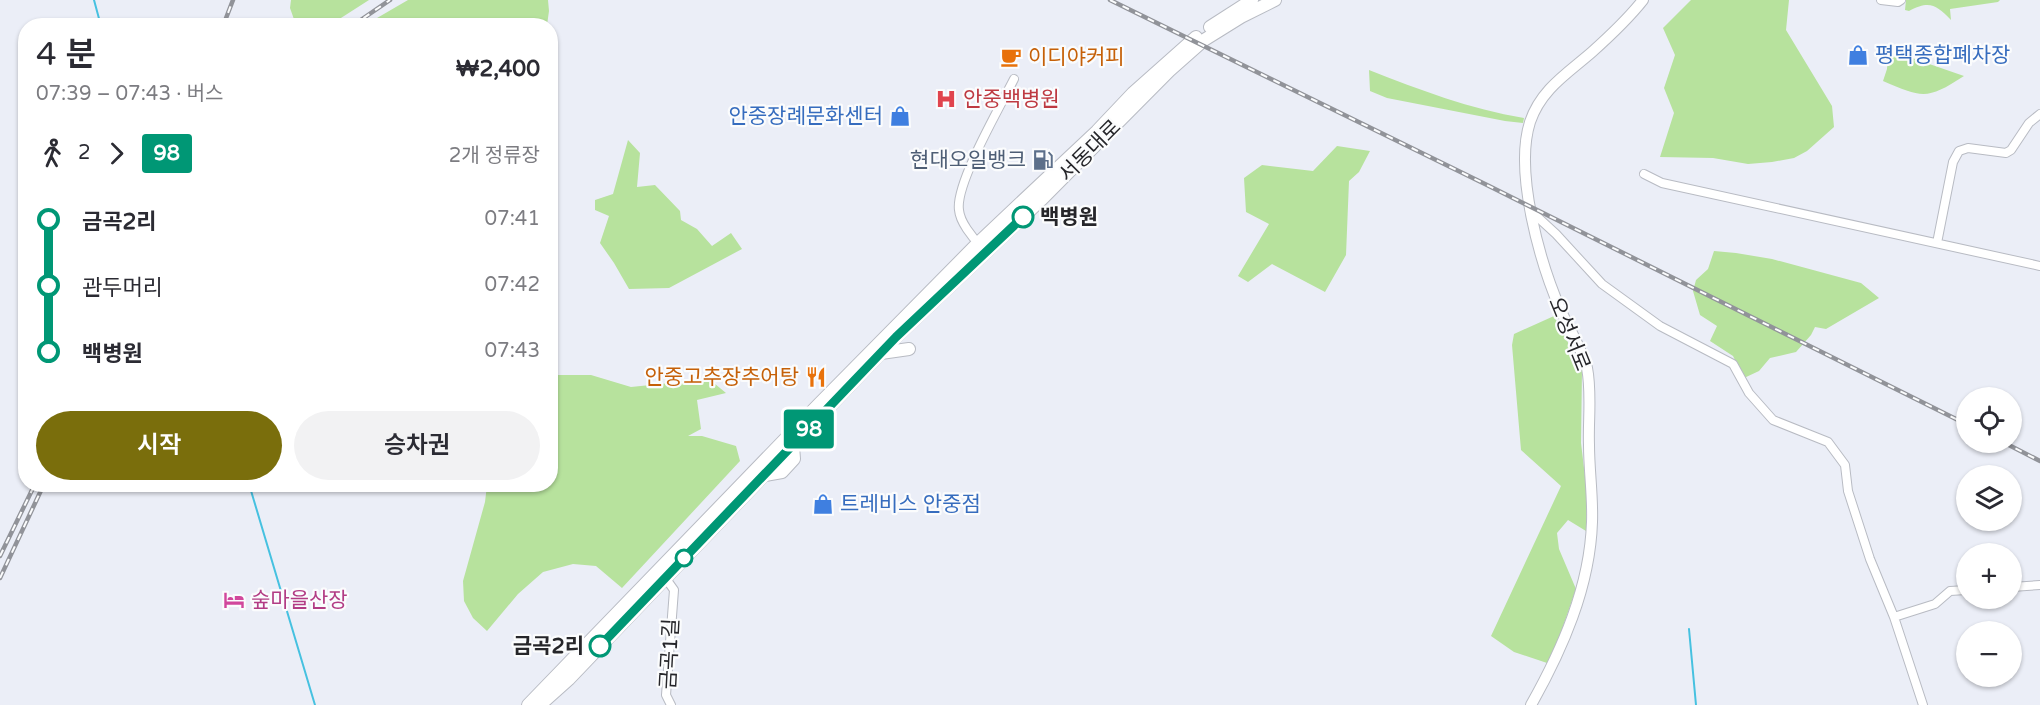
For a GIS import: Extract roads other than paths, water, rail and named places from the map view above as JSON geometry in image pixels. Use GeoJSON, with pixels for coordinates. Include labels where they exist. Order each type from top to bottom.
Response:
{"type":"FeatureCollection","features":[{"type":"Feature","properties":{"kind":"main road","name":"서동대로"},"geometry":{"type":"LineString","coordinates":[[528,705],[793,446],[969,267],[983,247],[1133,93],[1165,63],[1210,27],[1252,0]]}},
{"type":"Feature","properties":{"kind":"main road","name":"서동대로"},"geometry":{"type":"LineString","coordinates":[[540,705],[569,680],[819,404],[1169,71],[1204,40],[1241,17],[1275,0]]}},
{"type":"Feature","properties":{"kind":"main road"},"geometry":{"type":"LineString","coordinates":[[881,354],[909,350]]}},
{"type":"Feature","properties":{"kind":"street","name":"오성서로"},"geometry":{"type":"LineString","coordinates":[[1531,705],[1565,640],[1586,569],[1592,525],[1593,488],[1589,449],[1587,368],[1549,283],[1535,232],[1524,154],[1530,121],[1543,96],[1562,76],[1629,18],[1643,0]]}},
{"type":"Feature","properties":{"kind":"street"},"geometry":{"type":"LineString","coordinates":[[1881,0],[1898,3],[1901,0]]}},
{"type":"Feature","properties":{"kind":"street"},"geometry":{"type":"LineString","coordinates":[[983,247],[966,228],[958,210],[964,177],[1014,79]]}},
{"type":"Feature","properties":{"kind":"street"},"geometry":{"type":"LineString","coordinates":[[1937,243],[1953,162],[1959,151],[1968,148],[2006,153],[2011,150],[2029,123],[2040,114]]}},
{"type":"Feature","properties":{"kind":"street"},"geometry":{"type":"LineString","coordinates":[[1644,174],[1662,183],[2040,266]]}},
{"type":"Feature","properties":{"kind":"street"},"geometry":{"type":"LineString","coordinates":[[1532,212],[1556,234],[1602,284],[1660,326],[1733,364],[1749,393],[1773,420],[1828,442],[1845,465],[1848,491],[1870,559],[1894,617],[1923,705]]}},
{"type":"Feature","properties":{"kind":"street","name":"금곡1길"},"geometry":{"type":"LineString","coordinates":[[661,576],[674,590],[666,688],[666,695],[671,705]]}},
{"type":"Feature","properties":{"kind":"street"},"geometry":{"type":"LineString","coordinates":[[2022,586],[2040,585]]}},
{"type":"Feature","properties":{"kind":"street"},"geometry":{"type":"LineString","coordinates":[[1894,617],[1935,604],[1950,591],[1956,591]]}},
{"type":"Feature","properties":{"kind":"waterway"},"geometry":{"type":"LineString","coordinates":[[94,0],[99,18]]}},
{"type":"Feature","properties":{"kind":"waterway"},"geometry":{"type":"LineString","coordinates":[[251,492],[315,705]]}},
{"type":"Feature","properties":{"kind":"waterway"},"geometry":{"type":"LineString","coordinates":[[1689,629],[1696,705]]}},
{"type":"Feature","properties":{"kind":"railway"},"geometry":{"type":"LineString","coordinates":[[226,18],[233,0]]}},
{"type":"Feature","properties":{"kind":"railway"},"geometry":{"type":"LineString","coordinates":[[364,18],[390,0]]}},
{"type":"Feature","properties":{"kind":"railway"},"geometry":{"type":"LineString","coordinates":[[1110,0],[1956,419]]}},
{"type":"Feature","properties":{"kind":"railway"},"geometry":{"type":"LineString","coordinates":[[2022,452],[2040,461]]}},
{"type":"Feature","properties":{"kind":"railway"},"geometry":{"type":"LineString","coordinates":[[0,556],[31,492]]}},
{"type":"Feature","properties":{"kind":"railway"},"geometry":{"type":"LineString","coordinates":[[0,578],[40,492]]}},
{"type":"Feature","properties":{"kind":"place","name":"평택종합폐차장"},"geometry":{"type":"Point","coordinates":[1858,55]}},
{"type":"Feature","properties":{"kind":"place","name":"이디야커피"},"geometry":{"type":"Point","coordinates":[1011,57]}},
{"type":"Feature","properties":{"kind":"place","name":"안중백병원"},"geometry":{"type":"Point","coordinates":[946,99]}},
{"type":"Feature","properties":{"kind":"place","name":"안중장례문화센터"},"geometry":{"type":"Point","coordinates":[900,116]}},
{"type":"Feature","properties":{"kind":"place","name":"현대오일뱅크"},"geometry":{"type":"Point","coordinates":[1043,160]}},
{"type":"Feature","properties":{"kind":"place","name":"백병원"},"geometry":{"type":"Point","coordinates":[1023,217]}},
{"type":"Feature","properties":{"kind":"place","name":"안중고추장추어탕"},"geometry":{"type":"Point","coordinates":[816,377]}},
{"type":"Feature","properties":{"kind":"place","name":"트레비스 안중점"},"geometry":{"type":"Point","coordinates":[823,504]}},
{"type":"Feature","properties":{"kind":"place","name":"숲마을산장"},"geometry":{"type":"Point","coordinates":[234,600]}},
{"type":"Feature","properties":{"kind":"place","name":"금곡2리"},"geometry":{"type":"Point","coordinates":[600,646]}}]}
